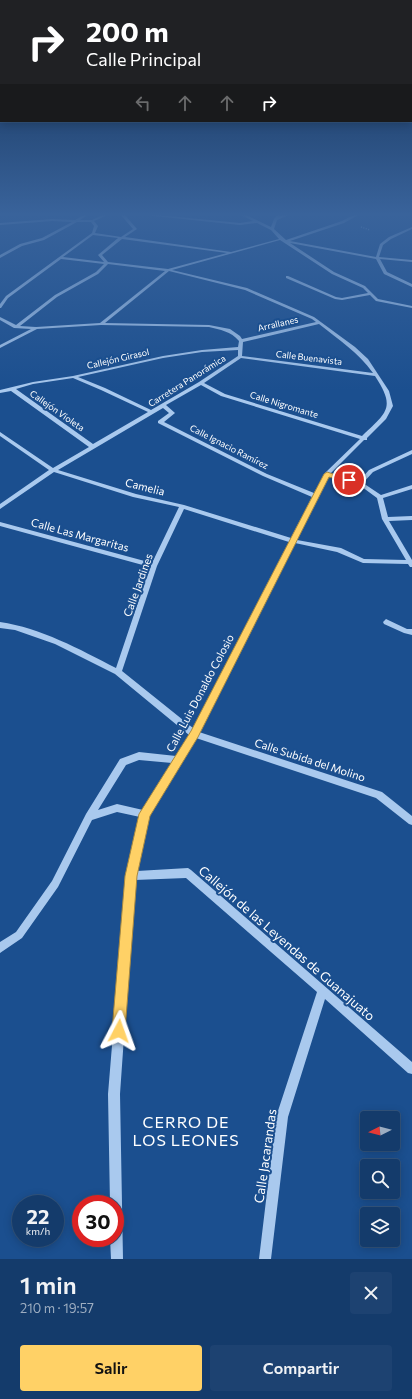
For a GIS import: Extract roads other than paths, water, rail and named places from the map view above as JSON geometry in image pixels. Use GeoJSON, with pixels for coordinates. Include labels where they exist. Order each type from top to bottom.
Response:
{"type":"FeatureCollection","features":[{"type":"Feature","properties":{"kind":"street"},"geometry":{"type":"LineString","coordinates":[[0,307],[8,297],[40,273]]}},
{"type":"Feature","properties":{"kind":"street"},"geometry":{"type":"LineString","coordinates":[[16,327],[56,296],[97,273]]}},
{"type":"Feature","properties":{"kind":"street"},"geometry":{"type":"LineString","coordinates":[[100,324],[165,273]]}},
{"type":"Feature","properties":{"kind":"street","name":"Calle Luis Donaldo Colosio"},"geometry":{"type":"LineString","coordinates":[[117,1259],[114,1094],[131,876],[145,814],[194,734],[327,474],[384,418],[390,406],[387,391],[366,360],[353,348],[313,318],[246,289],[179,273]]}},
{"type":"Feature","properties":{"kind":"street"},"geometry":{"type":"LineString","coordinates":[[333,273],[364,287],[372,297],[377,300],[412,307]]}},
{"type":"Feature","properties":{"kind":"street"},"geometry":{"type":"LineString","coordinates":[[385,273],[412,286]]}},
{"type":"Feature","properties":{"kind":"street"},"geometry":{"type":"LineString","coordinates":[[287,277],[335,298],[342,299],[370,294]]}},
{"type":"Feature","properties":{"kind":"street"},"geometry":{"type":"LineString","coordinates":[[0,318],[16,327],[36,328],[100,324],[208,326],[228,330],[238,337],[240,341]]}},
{"type":"Feature","properties":{"kind":"street","name":"Arrallanes"},"geometry":{"type":"LineString","coordinates":[[240,341],[318,323]]}},
{"type":"Feature","properties":{"kind":"street"},"geometry":{"type":"LineString","coordinates":[[0,347],[36,328]]}},
{"type":"Feature","properties":{"kind":"street","name":"Carretera Panorámica"},"geometry":{"type":"LineString","coordinates":[[0,507],[54,470],[201,383],[240,357],[240,341]]}},
{"type":"Feature","properties":{"kind":"street","name":"Callejón Girasol"},"geometry":{"type":"LineString","coordinates":[[0,392],[33,383],[73,377],[164,357],[202,351],[241,348]]}},
{"type":"Feature","properties":{"kind":"street","name":"Calle Buenavista"},"geometry":{"type":"LineString","coordinates":[[240,357],[376,375]]}},
{"type":"Feature","properties":{"kind":"street"},"geometry":{"type":"LineString","coordinates":[[73,377],[103,389],[151,412]]}},
{"type":"Feature","properties":{"kind":"street","name":"Calle Nigromante"},"geometry":{"type":"LineString","coordinates":[[201,383],[223,395],[365,438]]}},
{"type":"Feature","properties":{"kind":"street","name":"Callejón Violeta"},"geometry":{"type":"LineString","coordinates":[[12,389],[93,447]]}},
{"type":"Feature","properties":{"kind":"street","name":"Calle Ignacio Ramírez"},"geometry":{"type":"LineString","coordinates":[[163,405],[172,413],[160,422],[265,475],[316,496]]}},
{"type":"Feature","properties":{"kind":"street","name":"Camelia"},"geometry":{"type":"LineString","coordinates":[[0,434],[54,470],[135,496],[182,506],[293,541],[339,550],[363,561],[411,564]]}},
{"type":"Feature","properties":{"kind":"street"},"geometry":{"type":"LineString","coordinates":[[360,484],[371,471],[412,452]]}},
{"type":"Feature","properties":{"kind":"street"},"geometry":{"type":"LineString","coordinates":[[327,474],[360,484],[380,497],[385,519],[411,564]]}},
{"type":"Feature","properties":{"kind":"street"},"geometry":{"type":"LineString","coordinates":[[380,497],[412,487]]}},
{"type":"Feature","properties":{"kind":"street","name":"Calle Jardines"},"geometry":{"type":"LineString","coordinates":[[118,672],[154,566],[182,506]]}},
{"type":"Feature","properties":{"kind":"street"},"geometry":{"type":"LineString","coordinates":[[385,519],[412,518]]}},
{"type":"Feature","properties":{"kind":"street","name":"Calle Las Margaritas"},"geometry":{"type":"LineString","coordinates":[[0,524],[154,566]]}},
{"type":"Feature","properties":{"kind":"street"},"geometry":{"type":"LineString","coordinates":[[386,622],[406,631],[412,632]]}},
{"type":"Feature","properties":{"kind":"street"},"geometry":{"type":"LineString","coordinates":[[0,624],[14,627],[58,642],[118,672],[194,734]]}},
{"type":"Feature","properties":{"kind":"street","name":"Calle Subida del Molino"},"geometry":{"type":"LineString","coordinates":[[194,734],[380,795],[412,822]]}},
{"type":"Feature","properties":{"kind":"street"},"geometry":{"type":"LineString","coordinates":[[0,948],[19,935],[55,884],[89,817],[123,762],[139,756],[178,760]]}},
{"type":"Feature","properties":{"kind":"street"},"geometry":{"type":"LineString","coordinates":[[89,817],[118,808],[145,814]]}},
{"type":"Feature","properties":{"kind":"street","name":"Callejón de las Leyendas de Guanajuato"},"geometry":{"type":"LineString","coordinates":[[131,876],[188,873],[412,1069]]}},
{"type":"Feature","properties":{"kind":"street","name":"Calle Jacarandas"},"geometry":{"type":"LineString","coordinates":[[265,1259],[282,1118],[323,990]]}},
{"type":"Feature","properties":{"kind":"district","name":"CERRO DE LOS LEONES"},"geometry":{"type":"Point","coordinates":[186,1131]}}]}
